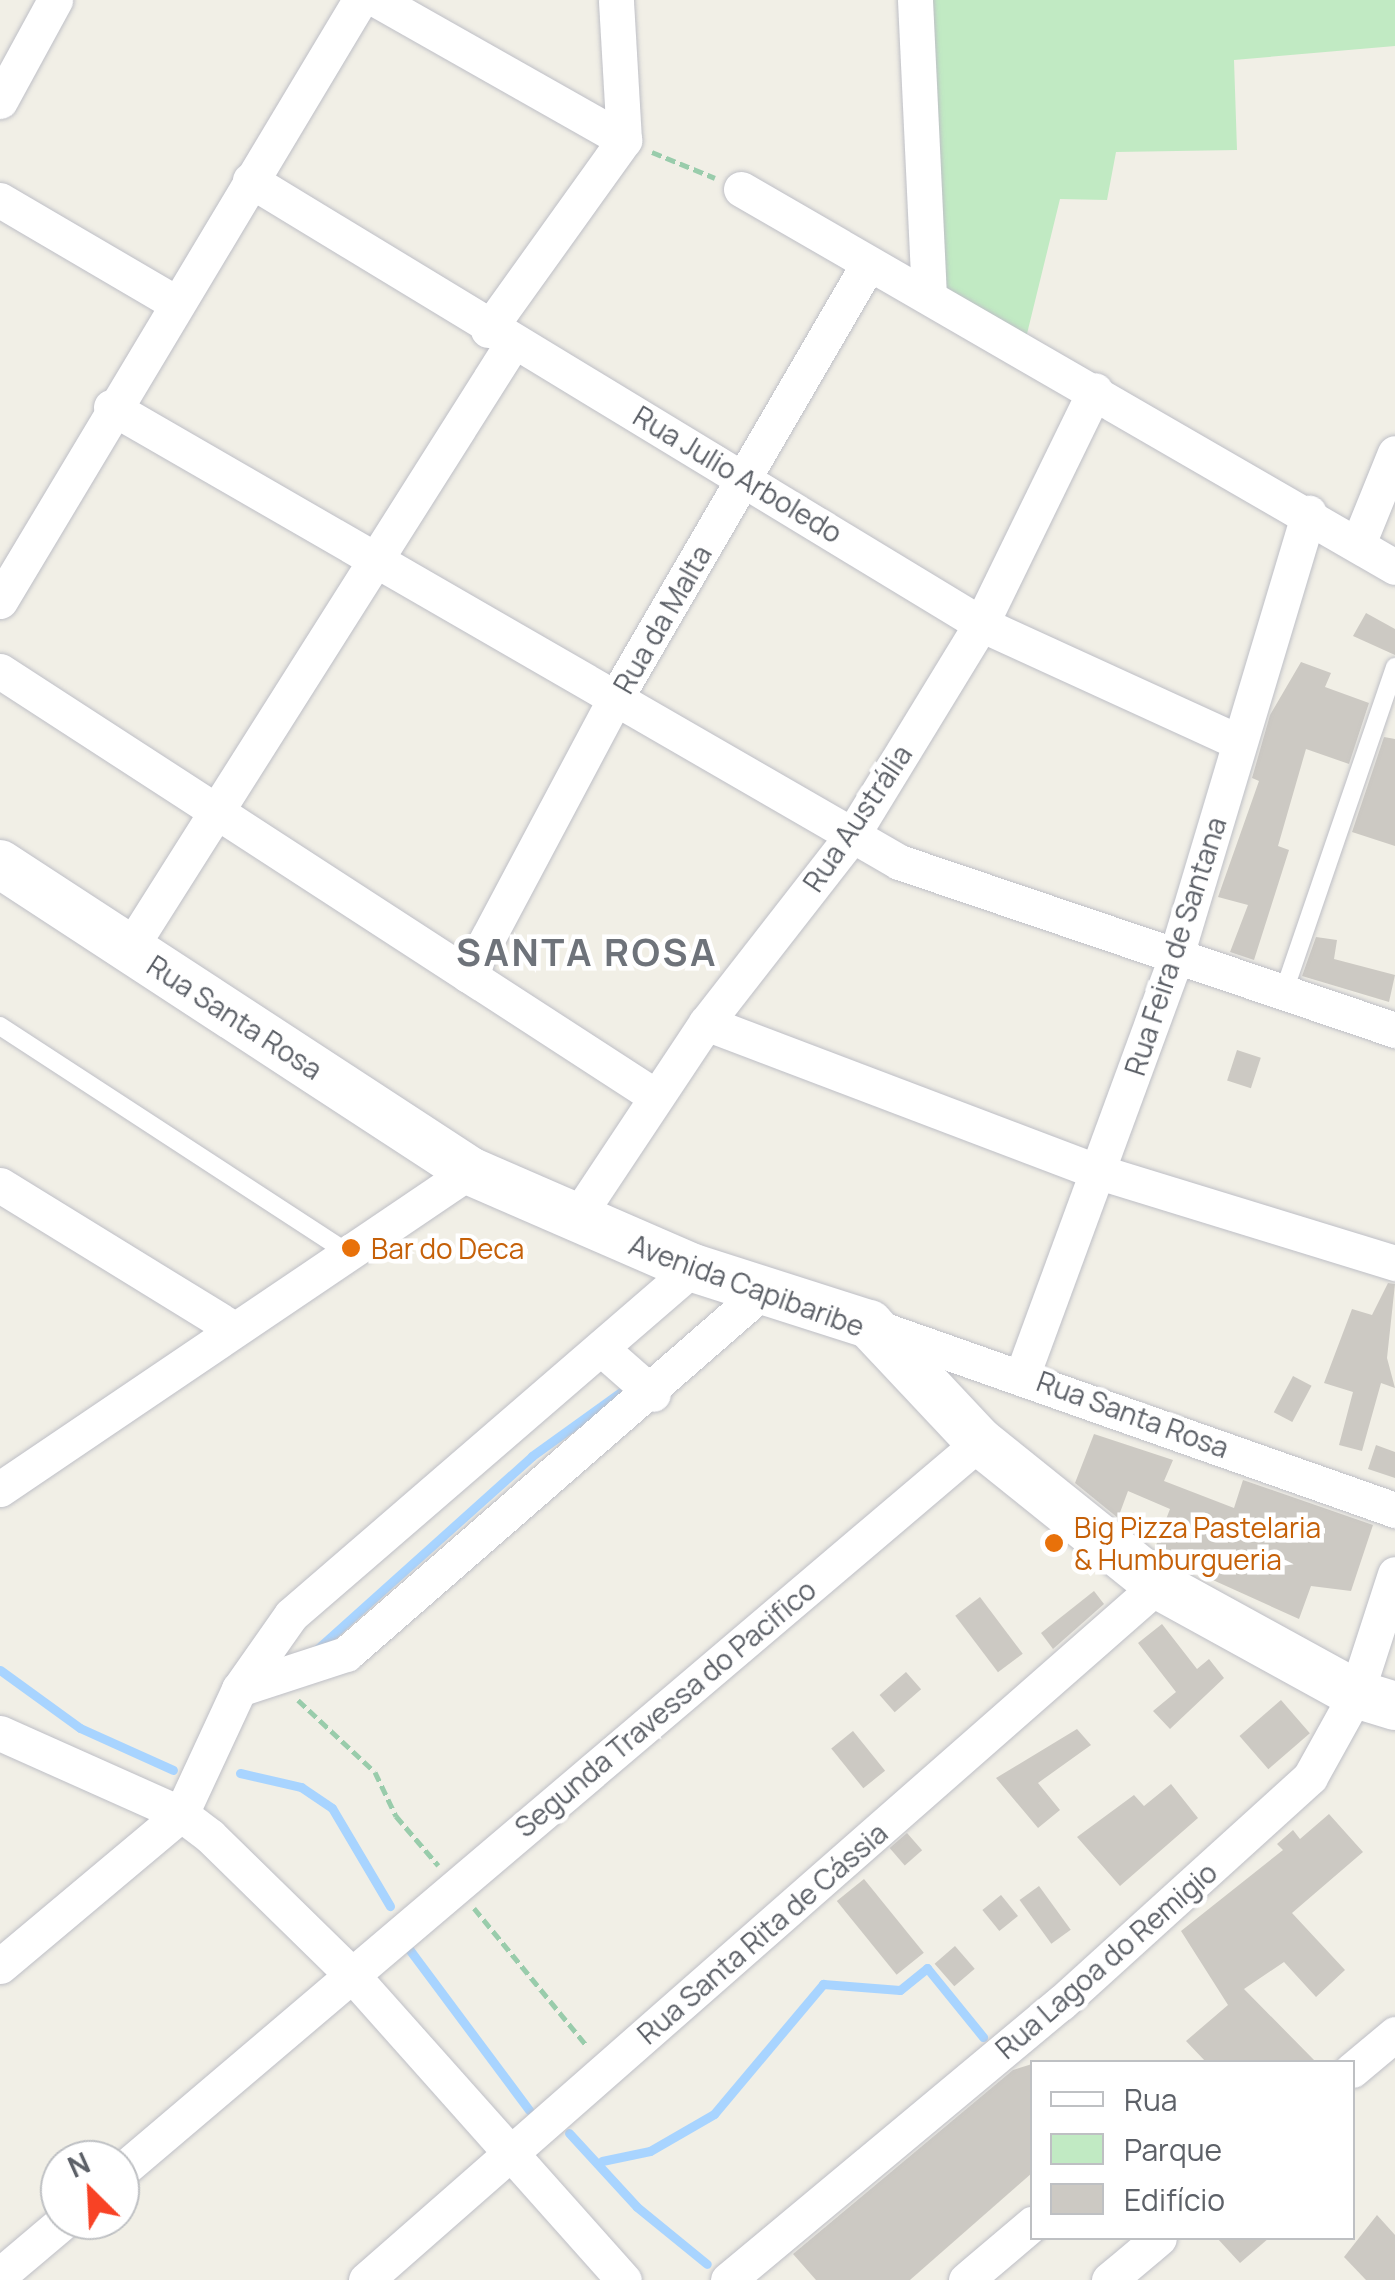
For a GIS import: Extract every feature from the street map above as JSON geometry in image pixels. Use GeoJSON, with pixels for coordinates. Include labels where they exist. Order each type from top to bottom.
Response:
{"type":"FeatureCollection","features":[{"type":"Feature","properties":{"kind":"street"},"geometry":{"type":"LineString","coordinates":[[0,100],[54,0]]}},
{"type":"Feature","properties":{"kind":"street"},"geometry":{"type":"LineString","coordinates":[[0,601],[111,407],[360,0]]}},
{"type":"Feature","properties":{"kind":"street"},"geometry":{"type":"LineString","coordinates":[[376,0],[624,140]]}},
{"type":"Feature","properties":{"kind":"street"},"geometry":{"type":"LineString","coordinates":[[130,948],[379,561],[500,337],[624,140],[616,0]]}},
{"type":"Feature","properties":{"kind":"street"},"geometry":{"type":"LineString","coordinates":[[915,0],[929,293]]}},
{"type":"Feature","properties":{"kind":"street","name":"Rua Julio Arboledo"},"geometry":{"type":"LineString","coordinates":[[250,180],[500,337],[746,474],[980,624],[1239,742]]}},
{"type":"Feature","properties":{"kind":"street"},"geometry":{"type":"LineString","coordinates":[[741,189],[866,268],[929,293],[1310,513],[1395,567]]}},
{"type":"Feature","properties":{"kind":"street"},"geometry":{"type":"LineString","coordinates":[[0,200],[174,302]]}},
{"type":"Feature","properties":{"kind":"street","name":"Rua da Malta"},"geometry":{"type":"LineString","coordinates":[[468,975],[615,699],[866,268]]}},
{"type":"Feature","properties":{"kind":"street","name":"Rua Austrália"},"geometry":{"type":"LineString","coordinates":[[574,1220],[706,1024],[851,836],[980,624],[1095,390]]}},
{"type":"Feature","properties":{"kind":"street"},"geometry":{"type":"LineString","coordinates":[[111,407],[851,836],[1282,998],[1393,1023]]}},
{"type":"Feature","properties":{"kind":"street"},"geometry":{"type":"LineString","coordinates":[[1358,544],[1395,453]]}},
{"type":"Feature","properties":{"kind":"street","name":"Rua Feira de Santana"},"geometry":{"type":"LineString","coordinates":[[1023,1373],[1175,960],[1310,513]]}},
{"type":"Feature","properties":{"kind":"street"},"geometry":{"type":"LineString","coordinates":[[0,671],[655,1096]]}},
{"type":"Feature","properties":{"kind":"street","name":"Rua Santa Rosa"},"geometry":{"type":"LineString","coordinates":[[0,864],[470,1172],[574,1220]]}},
{"type":"Feature","properties":{"kind":"street"},"geometry":{"type":"LineString","coordinates":[[706,1024],[1099,1172],[1395,1264]]}},
{"type":"Feature","properties":{"kind":"street"},"geometry":{"type":"LineString","coordinates":[[0,1490],[344,1250],[470,1172]]}},
{"type":"Feature","properties":{"kind":"street"},"geometry":{"type":"LineString","coordinates":[[0,1185],[232,1328]]}},
{"type":"Feature","properties":{"kind":"street","name":"Avenida Capibaribe"},"geometry":{"type":"LineString","coordinates":[[574,1220],[693,1268],[869,1324],[980,1442],[1158,1585],[1375,1700]]}},
{"type":"Feature","properties":{"kind":"street"},"geometry":{"type":"LineString","coordinates":[[0,1966],[181,1814],[240,1689],[291,1615],[604,1352],[693,1268]]}},
{"type":"Feature","properties":{"kind":"street"},"geometry":{"type":"LineString","coordinates":[[240,1689],[346,1654],[653,1394],[764,1290]]}},
{"type":"Feature","properties":{"kind":"street","name":"Rua Santa Rosa"},"geometry":{"type":"LineString","coordinates":[[869,1324],[1023,1373],[1395,1510]]}},
{"type":"Feature","properties":{"kind":"street"},"geometry":{"type":"LineString","coordinates":[[604,1352],[653,1394]]}},
{"type":"Feature","properties":{"kind":"street","name":"Segunda Travessa do Pacifico"},"geometry":{"type":"LineString","coordinates":[[140,2155],[980,1442]]}},
{"type":"Feature","properties":{"kind":"street","name":"Rua Lagoa do Remigio"},"geometry":{"type":"LineString","coordinates":[[728,2280],[1268,1819],[1310,1777],[1375,1700],[1395,1574]]}},
{"type":"Feature","properties":{"kind":"street","name":"Rua Santa Rita de Cássia"},"geometry":{"type":"LineString","coordinates":[[390,2273],[508,2150],[1158,1585]]}},
{"type":"Feature","properties":{"kind":"street"},"geometry":{"type":"LineString","coordinates":[[0,1733],[181,1814],[351,1974],[624,2280]]}},
{"type":"Feature","properties":{"kind":"street"},"geometry":{"type":"LineString","coordinates":[[1355,2067],[1395,2034]]}},
{"type":"Feature","properties":{"kind":"street"},"geometry":{"type":"LineString","coordinates":[[966,2280],[1030,2226]]}},
{"type":"Feature","properties":{"kind":"street"},"geometry":{"type":"LineString","coordinates":[[0,2276],[41,2240]]}},
{"type":"Feature","properties":{"kind":"street"},"geometry":{"type":"LineString","coordinates":[[1109,2280],[1145,2242]]}},
{"type":"Feature","properties":{"kind":"lane"},"geometry":{"type":"LineString","coordinates":[[1282,998],[1395,667]]}},
{"type":"Feature","properties":{"kind":"lane"},"geometry":{"type":"LineString","coordinates":[[0,1026],[344,1250]]}},
{"type":"Feature","properties":{"kind":"path"},"geometry":{"type":"LineString","coordinates":[[624,140],[741,189]]}},
{"type":"Feature","properties":{"kind":"green space"},"geometry":{"type":"Polygon","coordinates":[[[922,0],[1395,0],[1395,46],[1234,60],[1237,150],[1116,152],[1107,200],[1060,199],[1025,342],[935,291],[922,0]]]}},
{"type":"Feature","properties":{"kind":"building"},"geometry":{"type":"Polygon","coordinates":[[[1366,613],[1395,629],[1395,655],[1353,636],[1366,613]]]}},
{"type":"Feature","properties":{"kind":"building"},"geometry":{"type":"Polygon","coordinates":[[[1301,662],[1331,673],[1325,687],[1369,703],[1349,764],[1306,749],[1278,846],[1289,850],[1254,960],[1230,952],[1248,905],[1218,897],[1259,781],[1252,778],[1270,715],[1301,662]]]}},
{"type":"Feature","properties":{"kind":"building"},"geometry":{"type":"Polygon","coordinates":[[[1384,737],[1395,739],[1395,846],[1352,832],[1384,737]]]}},
{"type":"Feature","properties":{"kind":"building"},"geometry":{"type":"Polygon","coordinates":[[[1316,937],[1337,940],[1334,959],[1395,975],[1389,1002],[1302,976],[1316,937]]]}},
{"type":"Feature","properties":{"kind":"building"},"geometry":{"type":"Polygon","coordinates":[[[1237,1050],[1261,1058],[1251,1088],[1227,1080],[1237,1050]]]}},
{"type":"Feature","properties":{"kind":"building"},"geometry":{"type":"Polygon","coordinates":[[[1388,1283],[1395,1284],[1387,1358],[1395,1388],[1381,1383],[1362,1451],[1339,1445],[1353,1392],[1324,1383],[1352,1309],[1372,1315],[1388,1283]]]}},
{"type":"Feature","properties":{"kind":"building"},"geometry":{"type":"Polygon","coordinates":[[[1293,1376],[1312,1386],[1292,1422],[1274,1412],[1293,1376]]]}},
{"type":"Feature","properties":{"kind":"building"},"geometry":{"type":"Polygon","coordinates":[[[1094,1434],[1173,1460],[1164,1481],[1234,1508],[1243,1480],[1373,1525],[1351,1591],[1311,1586],[1299,1619],[1173,1562],[1155,1548],[1170,1509],[1128,1491],[1118,1518],[1075,1483],[1094,1434]]]}},
{"type":"Feature","properties":{"kind":"building"},"geometry":{"type":"Polygon","coordinates":[[[1376,1445],[1395,1452],[1395,1478],[1368,1469],[1376,1445]]]}},
{"type":"Feature","properties":{"kind":"building"},"geometry":{"type":"Polygon","coordinates":[[[1094,1591],[1104,1604],[1053,1649],[1041,1633],[1094,1591]]]}},
{"type":"Feature","properties":{"kind":"building"},"geometry":{"type":"Polygon","coordinates":[[[980,1597],[1023,1654],[998,1672],[955,1616],[980,1597]]]}},
{"type":"Feature","properties":{"kind":"building"},"geometry":{"type":"Polygon","coordinates":[[[1162,1624],[1197,1669],[1209,1659],[1224,1678],[1170,1729],[1153,1711],[1176,1692],[1138,1643],[1162,1624]]]}},
{"type":"Feature","properties":{"kind":"building"},"geometry":{"type":"Polygon","coordinates":[[[906,1672],[921,1689],[895,1712],[880,1695],[906,1672]]]}},
{"type":"Feature","properties":{"kind":"building"},"geometry":{"type":"Polygon","coordinates":[[[1281,1700],[1310,1733],[1268,1769],[1239,1736],[1281,1700]]]}},
{"type":"Feature","properties":{"kind":"building"},"geometry":{"type":"Polygon","coordinates":[[[1077,1729],[1091,1745],[1038,1783],[1060,1810],[1038,1828],[996,1778],[1077,1729]]]}},
{"type":"Feature","properties":{"kind":"building"},"geometry":{"type":"Polygon","coordinates":[[[853,1731],[885,1771],[863,1788],[831,1749],[853,1731]]]}},
{"type":"Feature","properties":{"kind":"building"},"geometry":{"type":"Polygon","coordinates":[[[1171,1784],[1198,1818],[1120,1886],[1077,1837],[1134,1795],[1144,1806],[1171,1784]]]}},
{"type":"Feature","properties":{"kind":"building"},"geometry":{"type":"Polygon","coordinates":[[[1329,1814],[1363,1852],[1292,1913],[1345,1970],[1316,1997],[1284,1962],[1244,1989],[1314,2060],[1204,2060],[1186,2041],[1228,2005],[1181,1931],[1283,1850],[1277,1844],[1293,1830],[1300,1839],[1329,1814]]]}},
{"type":"Feature","properties":{"kind":"building"},"geometry":{"type":"Polygon","coordinates":[[[907,1833],[922,1850],[905,1865],[890,1848],[907,1833]]]}},
{"type":"Feature","properties":{"kind":"building"},"geometry":{"type":"Polygon","coordinates":[[[864,1879],[924,1953],[897,1975],[837,1901],[864,1879]]]}},
{"type":"Feature","properties":{"kind":"building"},"geometry":{"type":"Polygon","coordinates":[[[1039,1886],[1071,1930],[1051,1944],[1020,1900],[1039,1886]]]}},
{"type":"Feature","properties":{"kind":"building"},"geometry":{"type":"Polygon","coordinates":[[[1001,1895],[1018,1916],[999,1931],[982,1910],[1001,1895]]]}},
{"type":"Feature","properties":{"kind":"building"},"geometry":{"type":"Polygon","coordinates":[[[955,1946],[975,1969],[954,1986],[935,1964],[955,1946]]]}},
{"type":"Feature","properties":{"kind":"building"},"geometry":{"type":"Polygon","coordinates":[[[1030,2065],[1030,2175],[910,2280],[816,2280],[793,2254],[1013,2070],[1030,2065]]]}},
{"type":"Feature","properties":{"kind":"building"},"geometry":{"type":"Polygon","coordinates":[[[1377,2215],[1395,2235],[1395,2280],[1366,2280],[1344,2257],[1377,2215]]]}},
{"type":"Feature","properties":{"kind":"building"},"geometry":{"type":"Polygon","coordinates":[[[1219,2240],[1267,2240],[1240,2263],[1219,2240]]]}},
{"type":"Feature","properties":{"kind":"waterway"},"geometry":{"type":"LineString","coordinates":[[316,1650],[532,1456],[622,1391]]}},
{"type":"Feature","properties":{"kind":"waterway"},"geometry":{"type":"LineString","coordinates":[[0,1670],[80,1728],[173,1770]]}},
{"type":"Feature","properties":{"kind":"waterway"},"geometry":{"type":"LineString","coordinates":[[240,1773],[301,1787],[332,1808],[390,1906]]}},
{"type":"Feature","properties":{"kind":"waterway"},"geometry":{"type":"LineString","coordinates":[[409,1949],[529,2110]]}},
{"type":"Feature","properties":{"kind":"waterway"},"geometry":{"type":"LineString","coordinates":[[602,2161],[650,2151],[714,2114],[823,1984],[900,1990],[927,1968],[983,2037]]}},
{"type":"Feature","properties":{"kind":"waterway"},"geometry":{"type":"LineString","coordinates":[[569,2133],[637,2207],[707,2264]]}},
{"type":"Feature","properties":{"kind":"place","name":"Bar do Deca"},"geometry":{"type":"Point","coordinates":[351,1248]}},
{"type":"Feature","properties":{"kind":"place","name":"Big Pizza Pastelaria & Humburgueria"},"geometry":{"type":"Point","coordinates":[1054,1543]}},
{"type":"Feature","properties":{"kind":"district","name":"SANTA ROSA"},"geometry":{"type":"Point","coordinates":[587,952]}}]}
